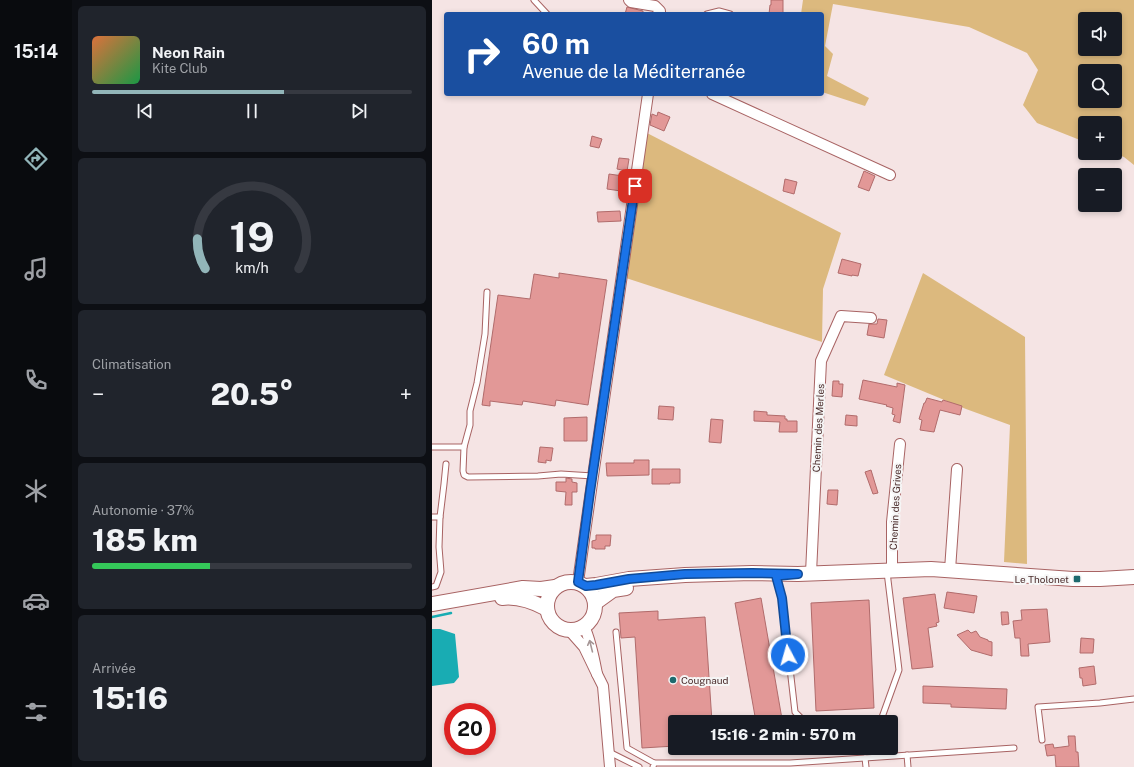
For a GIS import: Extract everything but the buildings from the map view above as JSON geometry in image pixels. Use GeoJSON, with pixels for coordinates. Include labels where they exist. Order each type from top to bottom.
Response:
{"type":"FeatureCollection","features":[{"type":"Feature","properties":{"kind":"main road"},"geometry":{"type":"LineString","coordinates":[[595,603],[613,590],[726,582],[805,574],[931,569],[1073,579],[1134,577]]}},
{"type":"Feature","properties":{"kind":"main road"},"geometry":{"type":"LineString","coordinates":[[889,571],[1032,584],[1073,586],[1134,584]]}},
{"type":"Feature","properties":{"kind":"main road"},"geometry":{"type":"LineString","coordinates":[[582,584],[591,592],[595,599],[594,614],[590,621],[577,629],[569,630],[554,624],[549,617],[547,609],[548,597],[555,587],[570,581],[596,585],[629,579],[685,574],[805,574]]}},
{"type":"Feature","properties":{"kind":"main road"},"geometry":{"type":"LineString","coordinates":[[432,604],[523,588],[541,589],[555,587]]}},
{"type":"Feature","properties":{"kind":"main road"},"geometry":{"type":"LineString","coordinates":[[432,610],[508,597],[533,602],[547,609]]}},
{"type":"Feature","properties":{"kind":"street"},"geometry":{"type":"LineString","coordinates":[[628,0],[631,2],[655,6],[660,12]]}},
{"type":"Feature","properties":{"kind":"street"},"geometry":{"type":"LineString","coordinates":[[582,584],[593,476],[648,96]]}},
{"type":"Feature","properties":{"kind":"street"},"geometry":{"type":"LineString","coordinates":[[716,96],[890,175]]}},
{"type":"Feature","properties":{"kind":"street","name":"Chemin des Merles"},"geometry":{"type":"LineString","coordinates":[[805,574],[821,361],[841,316],[871,318]]}},
{"type":"Feature","properties":{"kind":"street","name":"Chemin des Grives"},"geometry":{"type":"LineString","coordinates":[[889,571],[892,522],[900,444]]}},
{"type":"Feature","properties":{"kind":"street"},"geometry":{"type":"LineString","coordinates":[[950,570],[957,469]]}},
{"type":"Feature","properties":{"kind":"street"},"geometry":{"type":"LineString","coordinates":[[584,626],[595,660],[597,674]]}},
{"type":"Feature","properties":{"kind":"street"},"geometry":{"type":"LineString","coordinates":[[569,630],[584,647],[603,686],[610,767]]}},
{"type":"Feature","properties":{"kind":"lane"},"geometry":{"type":"LineString","coordinates":[[534,0],[545,12]]}},
{"type":"Feature","properties":{"kind":"lane"},"geometry":{"type":"LineString","coordinates":[[487,292],[484,341],[477,383],[470,411],[470,425],[464,447],[464,475],[468,477],[538,476],[561,474],[593,476]]}},
{"type":"Feature","properties":{"kind":"lane"},"geometry":{"type":"LineString","coordinates":[[432,447],[464,447]]}},
{"type":"Feature","properties":{"kind":"lane"},"geometry":{"type":"LineString","coordinates":[[432,587],[436,586],[441,572],[439,547],[440,517],[446,464]]}},
{"type":"Feature","properties":{"kind":"lane"},"geometry":{"type":"LineString","coordinates":[[432,517],[440,517]]}},
{"type":"Feature","properties":{"kind":"lane"},"geometry":{"type":"LineString","coordinates":[[776,576],[782,598],[795,712],[803,720],[815,722],[881,720],[899,670],[889,571]]}},
{"type":"Feature","properties":{"kind":"lane"},"geometry":{"type":"LineString","coordinates":[[616,632],[627,748],[653,765],[816,764],[865,758],[1014,748]]}},
{"type":"Feature","properties":{"kind":"lane"},"geometry":{"type":"LineString","coordinates":[[1042,740],[1038,707],[1134,700]]}},
{"type":"Feature","properties":{"kind":"lane"},"geometry":{"type":"LineString","coordinates":[[609,752],[639,767]]}},
{"type":"Feature","properties":{"kind":"lane"},"geometry":{"type":"LineString","coordinates":[[907,755],[908,767]]}},
{"type":"Feature","properties":{"kind":"lane"},"geometry":{"type":"LineString","coordinates":[[865,758],[866,767]]}},
{"type":"Feature","properties":{"kind":"shaded area"},"geometry":{"type":"Polygon","coordinates":[[[803,0],[1134,0],[1134,165],[1122,156],[1122,116],[1078,116],[1078,139],[1037,123],[1023,105],[1038,70],[1027,53],[969,27],[833,4],[825,46],[833,54],[827,76],[869,98],[865,106],[824,93],[824,12],[801,12],[803,0]]]}},
{"type":"Feature","properties":{"kind":"shaded area"},"geometry":{"type":"Polygon","coordinates":[[[647,133],[841,233],[823,289],[822,342],[626,278],[647,133]]]}},
{"type":"Feature","properties":{"kind":"shaded area"},"geometry":{"type":"Polygon","coordinates":[[[923,273],[1025,337],[1027,564],[1004,562],[1010,425],[966,409],[884,375],[923,273]]]}},
{"type":"Feature","properties":{"kind":"water"},"geometry":{"type":"Polygon","coordinates":[[[432,629],[440,629],[455,634],[459,677],[454,683],[432,686],[432,629]]]}},
{"type":"Feature","properties":{"kind":"waterway"},"geometry":{"type":"LineString","coordinates":[[432,617],[451,613]]}},
{"type":"Feature","properties":{"kind":"place","name":"Le Tholonet"},"geometry":{"type":"Point","coordinates":[1077,579]}},
{"type":"Feature","properties":{"kind":"place","name":"Cougnaud"},"geometry":{"type":"Point","coordinates":[673,680]}},
{"type":"Feature","properties":{"kind":"route"},"geometry":{"type":"LineString","coordinates":[[635,186],[578,582],[586,586],[629,579],[685,574],[798,574],[776,576],[782,598],[788,655]]}}]}
